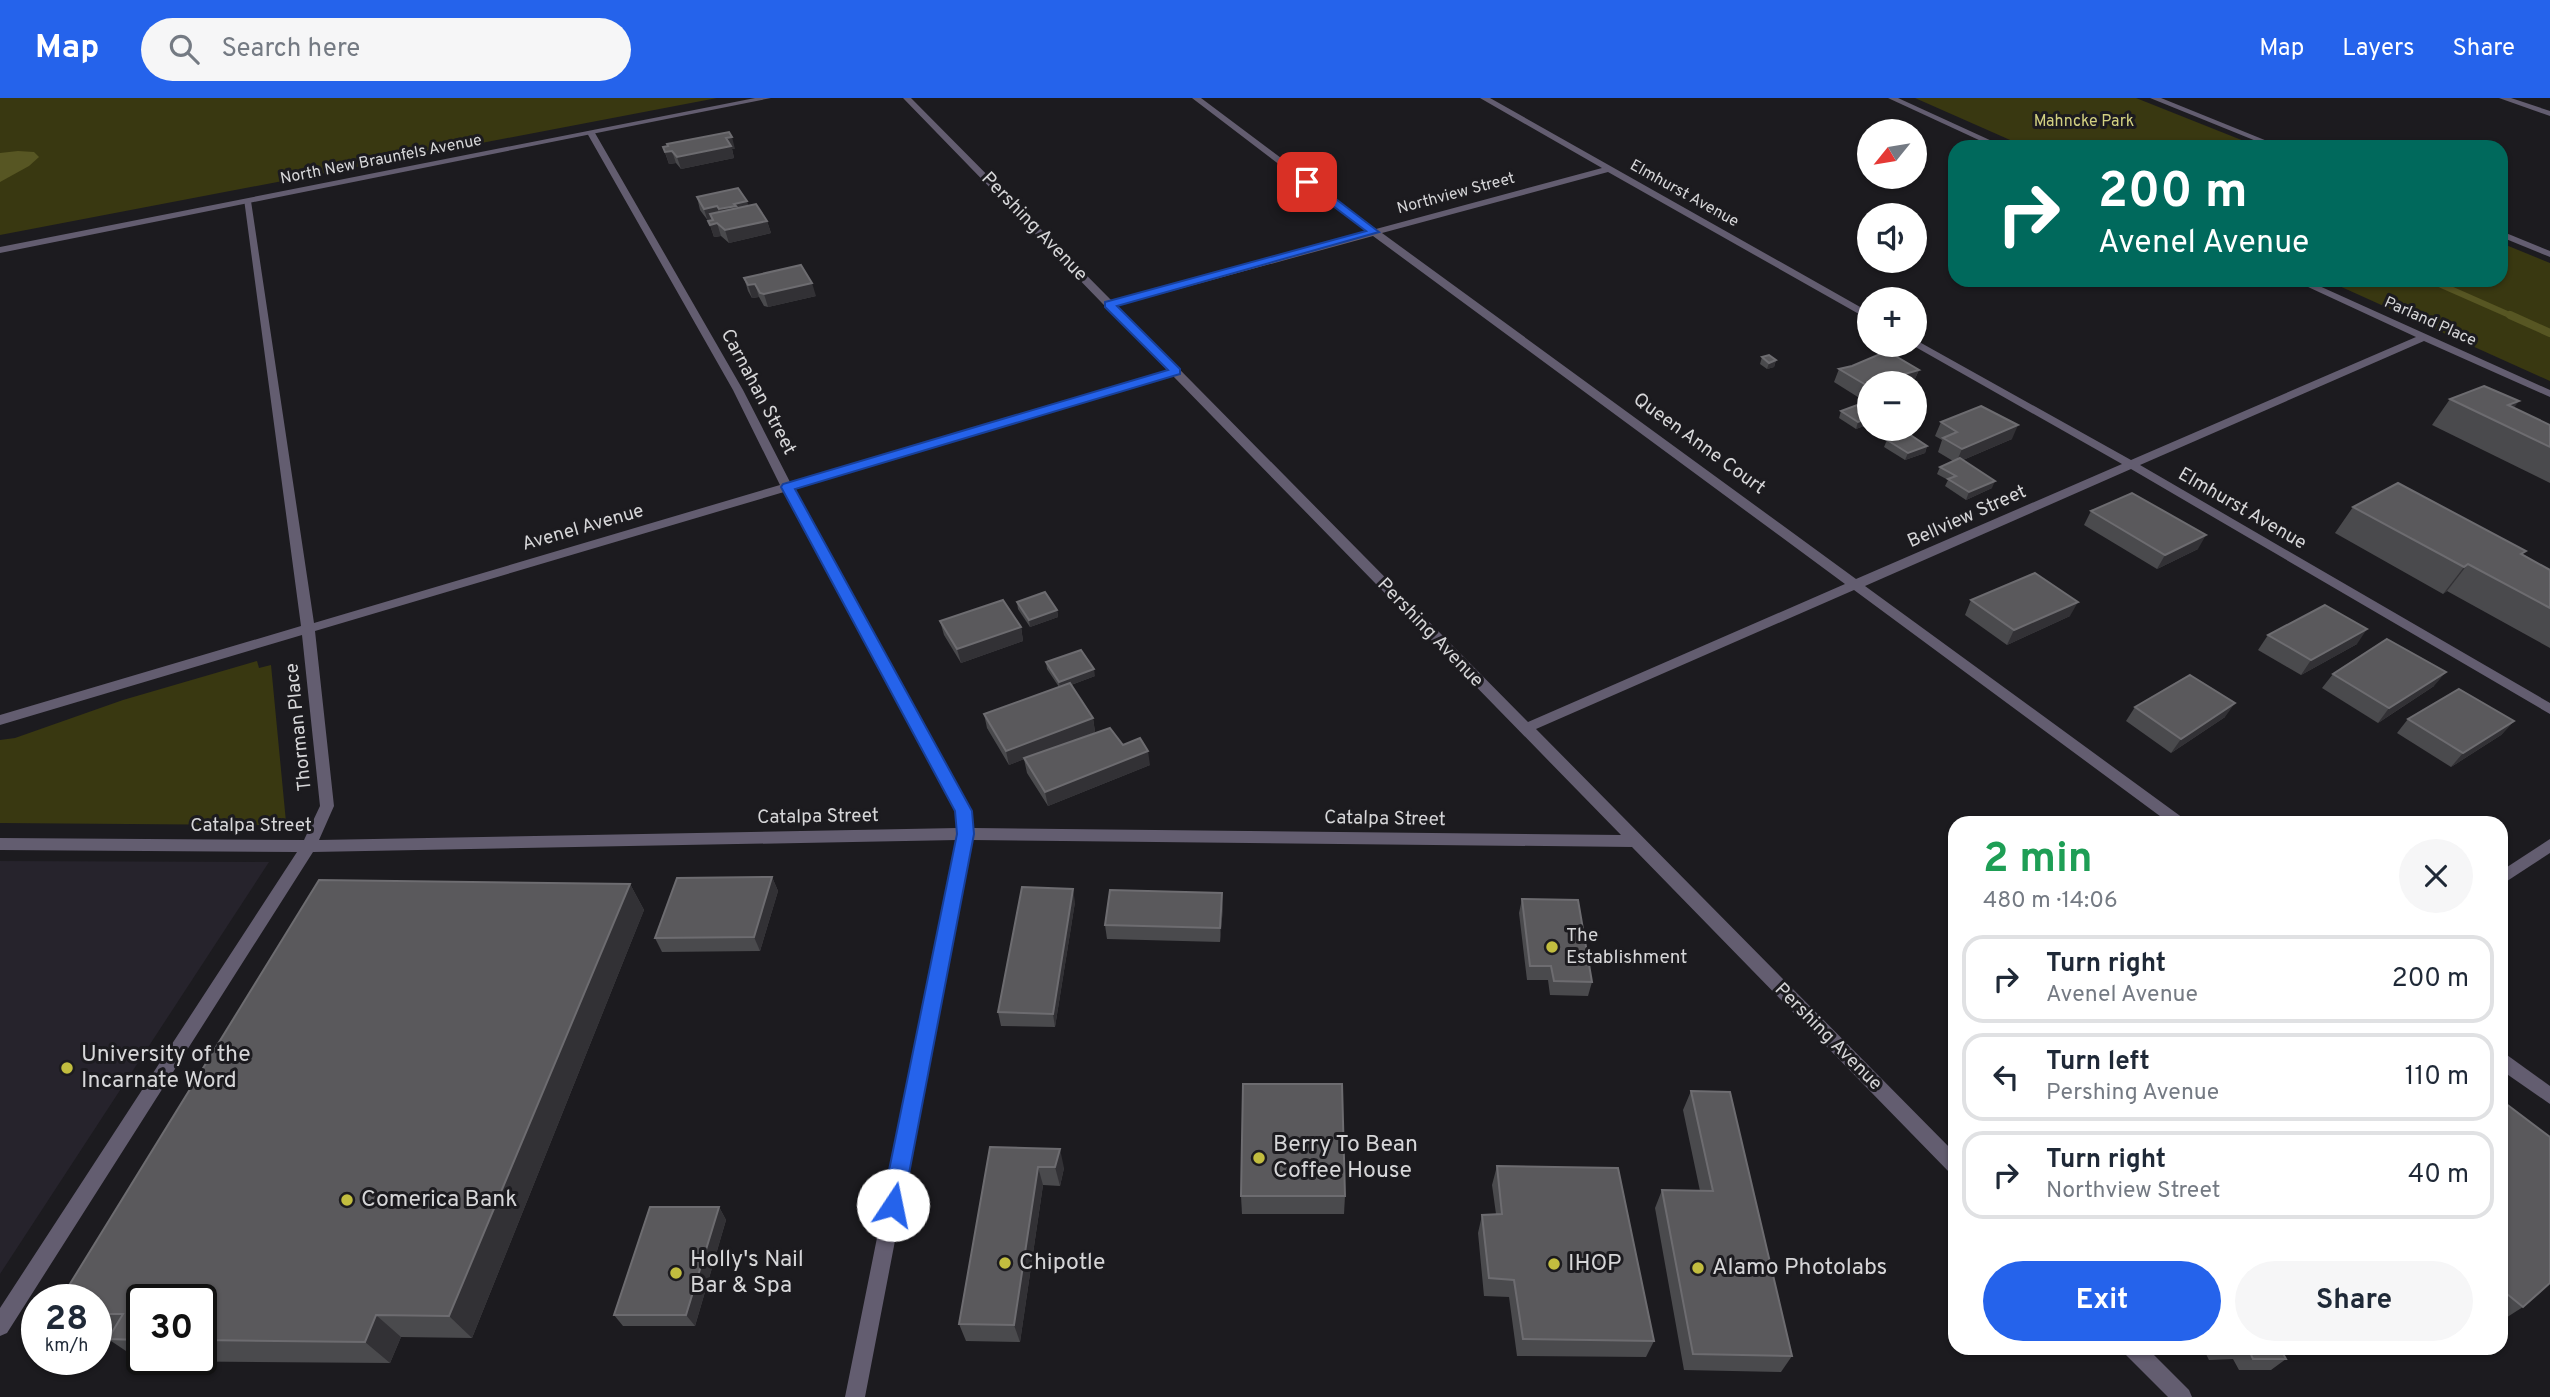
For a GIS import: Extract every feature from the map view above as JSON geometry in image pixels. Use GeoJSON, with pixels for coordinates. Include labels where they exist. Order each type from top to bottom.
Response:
{"type":"FeatureCollection","features":[{"type":"Feature","properties":{"kind":"street","name":"North New Braunfels Avenue"},"geometry":{"type":"LineString","coordinates":[[0,250],[767,98]]}},
{"type":"Feature","properties":{"kind":"street","name":"Pershing Avenue"},"geometry":{"type":"LineString","coordinates":[[907,98],[1948,1159]]}},
{"type":"Feature","properties":{"kind":"street","name":"Queen Anne Court"},"geometry":{"type":"LineString","coordinates":[[1196,98],[1374,232],[2170,816]]}},
{"type":"Feature","properties":{"kind":"street","name":"Elmhurst Avenue"},"geometry":{"type":"LineString","coordinates":[[1484,98],[1857,309]]}},
{"type":"Feature","properties":{"kind":"street"},"geometry":{"type":"LineString","coordinates":[[1892,98],[1985,140]]}},
{"type":"Feature","properties":{"kind":"street"},"geometry":{"type":"LineString","coordinates":[[2154,98],[2260,140]]}},
{"type":"Feature","properties":{"kind":"street"},"geometry":{"type":"LineString","coordinates":[[2503,98],[2550,114]]}},
{"type":"Feature","properties":{"kind":"street","name":"Carnahan Street"},"geometry":{"type":"LineString","coordinates":[[591,133],[738,390],[787,487],[963,811],[965,834],[855,1397]]}},
{"type":"Feature","properties":{"kind":"street","name":"Northview Street"},"geometry":{"type":"LineString","coordinates":[[1109,304],[1608,169]]}},
{"type":"Feature","properties":{"kind":"street","name":"Thorman Place"},"geometry":{"type":"LineString","coordinates":[[0,1326],[309,846],[327,806],[308,629],[247,201]]}},
{"type":"Feature","properties":{"kind":"street"},"geometry":{"type":"LineString","coordinates":[[2508,237],[2550,254]]}},
{"type":"Feature","properties":{"kind":"street","name":"Parland Place"},"geometry":{"type":"LineString","coordinates":[[2313,287],[2550,394]]}},
{"type":"Feature","properties":{"kind":"street","name":"Bellview Street"},"geometry":{"type":"LineString","coordinates":[[1524,729],[2424,337]]}},
{"type":"Feature","properties":{"kind":"street","name":"Elmhurst Avenue"},"geometry":{"type":"LineString","coordinates":[[1927,349],[2130,464],[2550,709]]}},
{"type":"Feature","properties":{"kind":"street","name":"Avenel Avenue"},"geometry":{"type":"LineString","coordinates":[[0,720],[1176,372]]}},
{"type":"Feature","properties":{"kind":"street","name":"Catalpa Street"},"geometry":{"type":"LineString","coordinates":[[0,844],[309,846],[965,834],[1636,841]]}},
{"type":"Feature","properties":{"kind":"street"},"geometry":{"type":"LineString","coordinates":[[2508,875],[2550,845]]}},
{"type":"Feature","properties":{"kind":"street"},"geometry":{"type":"LineString","coordinates":[[2508,1065],[2550,1096]]}},
{"type":"Feature","properties":{"kind":"street"},"geometry":{"type":"LineString","coordinates":[[2140,1355],[2182,1397]]}},
{"type":"Feature","properties":{"kind":"shaded area"},"geometry":{"type":"Polygon","coordinates":[[[34,152],[39,157],[29,166],[0,182],[0,153],[34,152]]]}},
{"type":"Feature","properties":{"kind":"shaded area","name":"University of the Incarnate Word"},"geometry":{"type":"Polygon","coordinates":[[[0,861],[269,862],[0,1274],[0,861]]]}},
{"type":"Feature","properties":{"kind":"green space"},"geometry":{"type":"Polygon","coordinates":[[[0,98],[717,98],[0,235],[0,98]]]}},
{"type":"Feature","properties":{"kind":"green space","name":"Mahncke Park"},"geometry":{"type":"Polygon","coordinates":[[[1915,98],[2136,98],[2241,140],[2010,140],[1915,98]]]}},
{"type":"Feature","properties":{"kind":"green space"},"geometry":{"type":"Polygon","coordinates":[[[2508,246],[2550,263],[2550,381],[2342,287],[2508,287],[2508,246]]]}},
{"type":"Feature","properties":{"kind":"green space"},"geometry":{"type":"Polygon","coordinates":[[[257,661],[259,668],[271,665],[286,822],[263,825],[0,823],[0,740],[15,738],[123,700],[257,661]]]}},
{"type":"Feature","properties":{"kind":"building"},"geometry":{"type":"Polygon","coordinates":[[[729,132],[732,137],[726,138],[731,146],[677,157],[672,151],[665,152],[663,147],[668,146],[667,144],[729,132]]]}},
{"type":"Feature","properties":{"kind":"building"},"geometry":{"type":"Polygon","coordinates":[[[738,188],[747,201],[734,204],[736,206],[704,209],[697,197],[738,188]]]}},
{"type":"Feature","properties":{"kind":"building"},"geometry":{"type":"Polygon","coordinates":[[[756,204],[767,221],[725,230],[717,223],[710,225],[708,221],[713,220],[710,214],[756,204]]]}},
{"type":"Feature","properties":{"kind":"building"},"geometry":{"type":"Polygon","coordinates":[[[801,265],[812,283],[764,294],[760,293],[755,284],[748,285],[744,278],[801,265]]]}},
{"type":"Feature","properties":{"kind":"building"},"geometry":{"type":"Polygon","coordinates":[[[1769,355],[1776,360],[1769,363],[1762,357],[1769,355]]]}},
{"type":"Feature","properties":{"kind":"building"},"geometry":{"type":"Polygon","coordinates":[[[1873,357],[1897,357],[1919,370],[1857,371],[1857,380],[1839,369],[1873,357]]]}},
{"type":"Feature","properties":{"kind":"building"},"geometry":{"type":"Polygon","coordinates":[[[2484,386],[2519,401],[2508,405],[2550,425],[2550,447],[2450,399],[2484,386]]]}},
{"type":"Feature","properties":{"kind":"building"},"geometry":{"type":"Polygon","coordinates":[[[1857,405],[1857,421],[1841,411],[1857,405]]]}},
{"type":"Feature","properties":{"kind":"building"},"geometry":{"type":"Polygon","coordinates":[[[1981,406],[2018,425],[1962,449],[1943,438],[1957,432],[1941,422],[1981,406]]]}},
{"type":"Feature","properties":{"kind":"building"},"geometry":{"type":"Polygon","coordinates":[[[1889,441],[1920,441],[1927,446],[1908,453],[1889,441]]]}},
{"type":"Feature","properties":{"kind":"building"},"geometry":{"type":"Polygon","coordinates":[[[1960,458],[1995,481],[1969,492],[1948,479],[1956,476],[1940,467],[1960,458]]]}},
{"type":"Feature","properties":{"kind":"building"},"geometry":{"type":"Polygon","coordinates":[[[2398,483],[2526,551],[2521,554],[2550,570],[2550,608],[2468,564],[2464,567],[2353,507],[2398,483]]]}},
{"type":"Feature","properties":{"kind":"building"},"geometry":{"type":"Polygon","coordinates":[[[2132,493],[2206,535],[2165,555],[2091,511],[2132,493]]]}},
{"type":"Feature","properties":{"kind":"building"},"geometry":{"type":"Polygon","coordinates":[[[2035,573],[2078,602],[2014,630],[1971,600],[2035,573]]]}},
{"type":"Feature","properties":{"kind":"building"},"geometry":{"type":"Polygon","coordinates":[[[1045,592],[1057,610],[1029,620],[1017,602],[1045,592]]]}},
{"type":"Feature","properties":{"kind":"building"},"geometry":{"type":"Polygon","coordinates":[[[1003,600],[1021,627],[957,649],[940,621],[1003,600]]]}},
{"type":"Feature","properties":{"kind":"building"},"geometry":{"type":"Polygon","coordinates":[[[2325,605],[2367,629],[2311,660],[2268,635],[2325,605]]]}},
{"type":"Feature","properties":{"kind":"building"},"geometry":{"type":"Polygon","coordinates":[[[2387,639],[2446,672],[2389,708],[2333,674],[2387,639]]]}},
{"type":"Feature","properties":{"kind":"building"},"geometry":{"type":"Polygon","coordinates":[[[1081,650],[1094,669],[1059,682],[1046,662],[1081,650]]]}},
{"type":"Feature","properties":{"kind":"building"},"geometry":{"type":"Polygon","coordinates":[[[2190,675],[2235,703],[2181,739],[2135,707],[2190,675]]]}},
{"type":"Feature","properties":{"kind":"building"},"geometry":{"type":"Polygon","coordinates":[[[1070,683],[1093,718],[1006,751],[984,714],[1070,683]]]}},
{"type":"Feature","properties":{"kind":"building"},"geometry":{"type":"Polygon","coordinates":[[[2459,689],[2514,721],[2463,753],[2408,719],[2459,689]]]}},
{"type":"Feature","properties":{"kind":"building"},"geometry":{"type":"Polygon","coordinates":[[[1110,728],[1123,745],[1140,738],[1148,751],[1045,792],[1024,758],[1110,728]]]}},
{"type":"Feature","properties":{"kind":"building"},"geometry":{"type":"Polygon","coordinates":[[[772,877],[754,937],[655,938],[677,878],[772,877]]]}},
{"type":"Feature","properties":{"kind":"building"},"geometry":{"type":"Polygon","coordinates":[[[319,880],[630,884],[449,1316],[376,1315],[365,1342],[217,1340],[217,1284],[126,1284],[126,1340],[112,1339],[112,1332],[123,1314],[112,1314],[112,1284],[70,1284],[319,880]]]}},
{"type":"Feature","properties":{"kind":"building"},"geometry":{"type":"Polygon","coordinates":[[[1022,887],[1073,889],[1053,1014],[998,1012],[1022,887]]]}},
{"type":"Feature","properties":{"kind":"building"},"geometry":{"type":"Polygon","coordinates":[[[1110,890],[1222,893],[1220,928],[1105,925],[1110,890]]]}},
{"type":"Feature","properties":{"kind":"building","name":"The Establishment"},"geometry":{"type":"Polygon","coordinates":[[[1522,899],[1578,900],[1592,982],[1554,981],[1551,966],[1530,966],[1522,899]]]}},
{"type":"Feature","properties":{"kind":"building"},"geometry":{"type":"Polygon","coordinates":[[[1243,1084],[1342,1084],[1345,1196],[1241,1196],[1243,1084]]]}},
{"type":"Feature","properties":{"kind":"building"},"geometry":{"type":"Polygon","coordinates":[[[1691,1091],[1730,1092],[1792,1356],[1693,1354],[1662,1190],[1713,1191],[1691,1091]]]}},
{"type":"Feature","properties":{"kind":"building"},"geometry":{"type":"Polygon","coordinates":[[[2508,1105],[2550,1137],[2550,1283],[2523,1307],[2508,1295],[2508,1105]]]}},
{"type":"Feature","properties":{"kind":"building","name":"Chipotle"},"geometry":{"type":"Polygon","coordinates":[[[990,1147],[1060,1149],[1055,1167],[1038,1167],[1014,1325],[959,1324],[990,1147]]]}},
{"type":"Feature","properties":{"kind":"building","name":"IHOP"},"geometry":{"type":"Polygon","coordinates":[[[1497,1166],[1618,1168],[1654,1341],[1523,1339],[1514,1280],[1489,1278],[1482,1215],[1502,1214],[1497,1166]]]}},
{"type":"Feature","properties":{"kind":"building","name":"Holly's Nail Bar & Spa"},"geometry":{"type":"Polygon","coordinates":[[[650,1207],[719,1207],[686,1315],[614,1315],[650,1207]]]}},
{"type":"Feature","properties":{"kind":"building"},"geometry":{"type":"Polygon","coordinates":[[[2251,1355],[2284,1355],[2286,1359],[2253,1359],[2251,1355]]]}},
{"type":"Feature","properties":{"kind":"waterway"},"geometry":{"type":"LineString","coordinates":[[2446,287],[2514,317]]}},
{"type":"Feature","properties":{"kind":"waterway"},"geometry":{"type":"LineString","coordinates":[[2510,315],[2550,333]]}},
{"type":"Feature","properties":{"kind":"place","name":"The Establishment"},"geometry":{"type":"Point","coordinates":[1552,947]}},
{"type":"Feature","properties":{"kind":"place","name":"University of the Incarnate Word"},"geometry":{"type":"Point","coordinates":[67,1068]}},
{"type":"Feature","properties":{"kind":"place","name":"Berry To Bean Coffee House"},"geometry":{"type":"Point","coordinates":[1259,1158]}},
{"type":"Feature","properties":{"kind":"place","name":"Comerica Bank"},"geometry":{"type":"Point","coordinates":[347,1200]}},
{"type":"Feature","properties":{"kind":"place","name":"Chipotle"},"geometry":{"type":"Point","coordinates":[1005,1263]}},
{"type":"Feature","properties":{"kind":"place","name":"IHOP"},"geometry":{"type":"Point","coordinates":[1554,1264]}},
{"type":"Feature","properties":{"kind":"place","name":"Alamo Photolabs"},"geometry":{"type":"Point","coordinates":[1698,1268]}},
{"type":"Feature","properties":{"kind":"place","name":"Holly's Nail Bar & Spa"},"geometry":{"type":"Point","coordinates":[676,1273]}},
{"type":"Feature","properties":{"kind":"route"},"geometry":{"type":"LineString","coordinates":[[893,1205],[965,834],[963,811],[787,487],[1176,372],[1109,304],[1374,232],[1307,182]]}}]}
